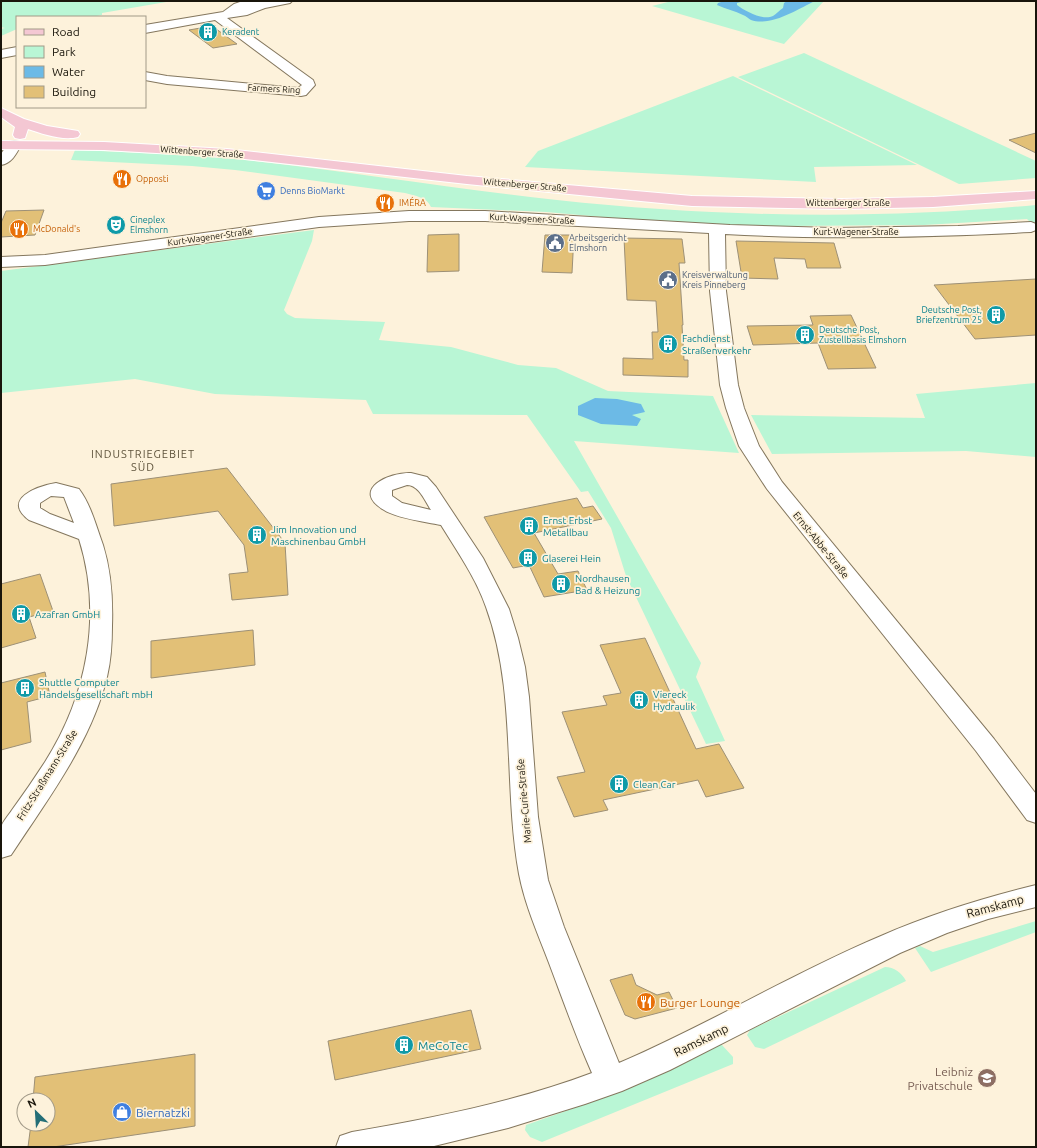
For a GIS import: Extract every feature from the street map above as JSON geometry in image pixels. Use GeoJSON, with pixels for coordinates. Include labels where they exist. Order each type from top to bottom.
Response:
{"type":"FeatureCollection","features":[{"type":"Feature","properties":{"kind":"main road"},"geometry":{"type":"LineString","coordinates":[[1,112],[18,122],[45,130],[63,133],[166,142]]}},
{"type":"Feature","properties":{"kind":"main road"},"geometry":{"type":"LineString","coordinates":[[1,118],[5,126],[7,141],[22,132],[22,127],[18,122]]}},
{"type":"Feature","properties":{"kind":"main road","name":"Wittenberger Straße"},"geometry":{"type":"LineString","coordinates":[[7,141],[166,142],[247,148],[473,174],[731,193],[840,195],[928,194],[1036,186]]}},
{"type":"Feature","properties":{"kind":"main road","name":"Wittenberger Straße"},"geometry":{"type":"LineString","coordinates":[[7,141],[227,153],[467,180],[692,200],[842,204],[933,202],[1036,195]]}},
{"type":"Feature","properties":{"kind":"street"},"geometry":{"type":"LineString","coordinates":[[146,29],[254,10],[262,5],[286,1]]}},
{"type":"Feature","properties":{"kind":"street","name":"Farmers Ring"},"geometry":{"type":"LineString","coordinates":[[146,76],[167,80],[301,92],[306,89],[309,85],[308,83],[221,16]]}},
{"type":"Feature","properties":{"kind":"street"},"geometry":{"type":"LineString","coordinates":[[1,54],[16,51]]}},
{"type":"Feature","properties":{"kind":"street"},"geometry":{"type":"LineString","coordinates":[[1,161],[8,156],[7,141]]}},
{"type":"Feature","properties":{"kind":"street","name":"Kurt-Wagener-Straße"},"geometry":{"type":"LineString","coordinates":[[1,266],[319,222],[409,216],[493,217],[717,230],[778,232],[884,233],[958,231],[1034,226]]}},
{"type":"Feature","properties":{"kind":"street","name":"Ernst-Abbe-Straße"},"geometry":{"type":"LineString","coordinates":[[717,230],[718,291],[729,385],[735,408],[749,446],[774,484],[855,587],[985,745],[1036,812]]}},
{"type":"Feature","properties":{"kind":"street","name":"Kurt-Wagener-Straße"},"geometry":{"type":"LineString","coordinates":[[1,262],[36,260]]}},
{"type":"Feature","properties":{"kind":"street","name":"Marie-Curie-Straße"},"geometry":{"type":"LineString","coordinates":[[448,521],[481,575],[498,607],[514,672],[528,847],[539,898],[611,1081]]}},
{"type":"Feature","properties":{"kind":"street","name":"Fritz-Straßmann-Straße"},"geometry":{"type":"LineString","coordinates":[[1,848],[65,750],[82,716],[93,686],[99,657],[102,599],[98,563],[88,535]]}},
{"type":"Feature","properties":{"kind":"street","name":"Ramskamp"},"geometry":{"type":"LineString","coordinates":[[352,1147],[388,1141],[501,1116],[555,1101],[611,1081],[725,1028],[865,956],[916,933],[951,919],[1016,900],[1036,896]]}},
{"type":"Feature","properties":{"kind":"green space"},"geometry":{"type":"Polygon","coordinates":[[[1,1],[172,1],[102,13],[102,15],[96,16],[16,16],[16,29],[1,36],[1,29],[5,28],[1,27],[1,1]]]}},
{"type":"Feature","properties":{"kind":"green space"},"geometry":{"type":"Polygon","coordinates":[[[672,1],[824,1],[784,44],[652,6],[672,1]]]}},
{"type":"Feature","properties":{"kind":"green space"},"geometry":{"type":"Polygon","coordinates":[[[804,53],[1036,161],[1036,178],[959,184],[738,77],[804,53]]]}},
{"type":"Feature","properties":{"kind":"green space"},"geometry":{"type":"Polygon","coordinates":[[[733,76],[917,165],[814,167],[816,182],[525,167],[538,151],[733,76]]]}},
{"type":"Feature","properties":{"kind":"green space"},"geometry":{"type":"Polygon","coordinates":[[[75,150],[245,160],[323,169],[518,196],[616,206],[676,210],[736,213],[856,214],[976,210],[1036,205],[1036,222],[1031,223],[1027,219],[924,225],[784,226],[784,229],[714,227],[546,212],[431,207],[424,199],[405,193],[235,170],[192,166],[71,160],[75,150]]]}},
{"type":"Feature","properties":{"kind":"green space"},"geometry":{"type":"Polygon","coordinates":[[[314,230],[312,241],[284,310],[287,314],[295,318],[385,322],[379,340],[451,347],[518,365],[556,368],[608,391],[713,396],[739,453],[574,441],[701,663],[696,677],[725,741],[706,744],[626,576],[611,528],[588,491],[581,492],[527,415],[373,414],[366,400],[215,394],[135,379],[1,393],[1,271],[314,230]]]}},
{"type":"Feature","properties":{"kind":"green space"},"geometry":{"type":"Polygon","coordinates":[[[1036,383],[1036,457],[966,451],[772,454],[751,415],[925,418],[916,394],[1036,383]]]}},
{"type":"Feature","properties":{"kind":"green space"},"geometry":{"type":"Polygon","coordinates":[[[1036,921],[1036,932],[931,972],[915,948],[920,946],[933,952],[1036,921]]]}},
{"type":"Feature","properties":{"kind":"green space"},"geometry":{"type":"Polygon","coordinates":[[[885,967],[892,968],[897,971],[906,981],[764,1049],[755,1047],[747,1035],[750,1030],[885,967]]]}},
{"type":"Feature","properties":{"kind":"green space"},"geometry":{"type":"Polygon","coordinates":[[[715,1044],[722,1045],[733,1057],[733,1064],[542,1142],[530,1137],[525,1130],[526,1125],[620,1092],[715,1044]]]}},
{"type":"Feature","properties":{"kind":"water"},"geometry":{"type":"Polygon","coordinates":[[[724,1],[745,1],[737,3],[737,5],[759,16],[769,17],[773,16],[783,8],[784,3],[787,1],[815,1],[776,19],[759,22],[717,5],[718,3],[724,1]]]}},
{"type":"Feature","properties":{"kind":"water"},"geometry":{"type":"Polygon","coordinates":[[[595,398],[617,399],[641,404],[645,412],[632,415],[641,419],[637,426],[601,424],[578,415],[578,406],[595,398]]]}},
{"type":"Feature","properties":{"kind":"building"},"geometry":{"type":"Polygon","coordinates":[[[212,26],[237,44],[213,48],[189,30],[212,26]]]}},
{"type":"Feature","properties":{"kind":"building"},"geometry":{"type":"Polygon","coordinates":[[[1036,133],[1036,153],[1009,140],[1036,133]]]}},
{"type":"Feature","properties":{"kind":"building","name":"McDonald's"},"geometry":{"type":"Polygon","coordinates":[[[44,210],[35,235],[1,237],[1,223],[6,211],[44,210]]]}},
{"type":"Feature","properties":{"kind":"building"},"geometry":{"type":"Polygon","coordinates":[[[459,234],[459,271],[427,272],[428,235],[459,234]]]}},
{"type":"Feature","properties":{"kind":"building"},"geometry":{"type":"Polygon","coordinates":[[[545,235],[574,235],[572,273],[542,272],[545,235]]]}},
{"type":"Feature","properties":{"kind":"building"},"geometry":{"type":"Polygon","coordinates":[[[624,238],[682,239],[685,263],[679,263],[684,360],[688,360],[688,377],[623,375],[623,358],[653,359],[652,332],[658,332],[656,301],[627,300],[624,238]]]}},
{"type":"Feature","properties":{"kind":"building"},"geometry":{"type":"Polygon","coordinates":[[[736,241],[834,243],[841,268],[807,268],[805,259],[774,258],[778,279],[742,278],[736,241]]]}},
{"type":"Feature","properties":{"kind":"building","name":"Deutsche Post, Briefzentrum 25"},"geometry":{"type":"Polygon","coordinates":[[[1036,279],[1036,335],[975,339],[934,285],[1036,279]]]}},
{"type":"Feature","properties":{"kind":"building","name":"Deutsche Post, Zustellbasis Elmshorn"},"geometry":{"type":"Polygon","coordinates":[[[851,315],[876,368],[828,369],[818,343],[753,345],[747,326],[813,325],[810,316],[851,315]]]}},
{"type":"Feature","properties":{"kind":"building","name":"Jim Innovation und Maschinenbau GmbH"},"geometry":{"type":"Polygon","coordinates":[[[227,468],[285,543],[288,595],[232,600],[229,574],[248,572],[244,545],[218,511],[114,526],[111,484],[227,468]]]}},
{"type":"Feature","properties":{"kind":"building"},"geometry":{"type":"Polygon","coordinates":[[[577,498],[583,508],[593,506],[602,519],[534,533],[558,574],[578,571],[587,590],[544,597],[529,565],[513,568],[484,517],[577,498]]]}},
{"type":"Feature","properties":{"kind":"building","name":"Azafran GmbH"},"geometry":{"type":"Polygon","coordinates":[[[40,574],[53,611],[29,617],[36,638],[1,648],[1,584],[40,574]]]}},
{"type":"Feature","properties":{"kind":"building"},"geometry":{"type":"Polygon","coordinates":[[[253,630],[255,665],[151,678],[151,641],[253,630]]]}},
{"type":"Feature","properties":{"kind":"building"},"geometry":{"type":"Polygon","coordinates":[[[645,638],[696,749],[719,744],[744,788],[706,797],[698,780],[603,800],[608,810],[574,817],[557,777],[585,772],[562,712],[607,705],[603,696],[621,693],[600,645],[645,638]]]}},
{"type":"Feature","properties":{"kind":"building"},"geometry":{"type":"Polygon","coordinates":[[[45,672],[50,696],[27,702],[31,742],[1,750],[1,683],[45,672]]]}},
{"type":"Feature","properties":{"kind":"building","name":"Burger Lounge"},"geometry":{"type":"Polygon","coordinates":[[[632,974],[636,985],[657,995],[669,992],[677,1008],[635,1019],[625,1015],[610,980],[632,974]]]}},
{"type":"Feature","properties":{"kind":"building","name":"MeCoTec"},"geometry":{"type":"Polygon","coordinates":[[[471,1010],[481,1049],[335,1080],[328,1041],[471,1010]]]}},
{"type":"Feature","properties":{"kind":"building","name":"Biernatzki"},"geometry":{"type":"Polygon","coordinates":[[[195,1054],[195,1126],[53,1147],[28,1147],[30,1132],[56,1132],[56,1092],[34,1092],[35,1077],[195,1054]]]}},
{"type":"Feature","properties":{"kind":"place","name":"Keradent"},"geometry":{"type":"Point","coordinates":[208,32]}},
{"type":"Feature","properties":{"kind":"place","name":"Opposti"},"geometry":{"type":"Point","coordinates":[122,179]}},
{"type":"Feature","properties":{"kind":"place","name":"Denns BioMarkt"},"geometry":{"type":"Point","coordinates":[266,191]}},
{"type":"Feature","properties":{"kind":"place","name":"IMÉRA"},"geometry":{"type":"Point","coordinates":[385,203]}},
{"type":"Feature","properties":{"kind":"place","name":"Cineplex Elmshorn"},"geometry":{"type":"Point","coordinates":[116,225]}},
{"type":"Feature","properties":{"kind":"place","name":"McDonald's"},"geometry":{"type":"Point","coordinates":[19,229]}},
{"type":"Feature","properties":{"kind":"place","name":"Arbeitsgericht Elmshorn"},"geometry":{"type":"Point","coordinates":[555,243]}},
{"type":"Feature","properties":{"kind":"place","name":"Kreisverwaltung Kreis Pinneberg"},"geometry":{"type":"Point","coordinates":[668,280]}},
{"type":"Feature","properties":{"kind":"place","name":"Deutsche Post, Briefzentrum 25"},"geometry":{"type":"Point","coordinates":[996,315]}},
{"type":"Feature","properties":{"kind":"place","name":"Deutsche Post, Zustellbasis Elmshorn"},"geometry":{"type":"Point","coordinates":[805,335]}},
{"type":"Feature","properties":{"kind":"place","name":"Fachdienst Straßenverkehr"},"geometry":{"type":"Point","coordinates":[668,344]}},
{"type":"Feature","properties":{"kind":"place","name":"Ernst Erbst Metallbau"},"geometry":{"type":"Point","coordinates":[529,526]}},
{"type":"Feature","properties":{"kind":"place","name":"Jim Innovation und Maschinenbau GmbH"},"geometry":{"type":"Point","coordinates":[257,535]}},
{"type":"Feature","properties":{"kind":"place","name":"Glaserei Hein"},"geometry":{"type":"Point","coordinates":[528,558]}},
{"type":"Feature","properties":{"kind":"place","name":"Nordhausen Bad & Heizung"},"geometry":{"type":"Point","coordinates":[561,584]}},
{"type":"Feature","properties":{"kind":"place","name":"Azafran GmbH"},"geometry":{"type":"Point","coordinates":[21,614]}},
{"type":"Feature","properties":{"kind":"place","name":"Shuttle Computer Handelsgesellschaft mbH"},"geometry":{"type":"Point","coordinates":[25,688]}},
{"type":"Feature","properties":{"kind":"place","name":"Viereck Hydraulik"},"geometry":{"type":"Point","coordinates":[639,700]}},
{"type":"Feature","properties":{"kind":"place","name":"Clean Car"},"geometry":{"type":"Point","coordinates":[619,784]}},
{"type":"Feature","properties":{"kind":"place","name":"Burger Lounge"},"geometry":{"type":"Point","coordinates":[646,1002]}},
{"type":"Feature","properties":{"kind":"place","name":"MeCoTec"},"geometry":{"type":"Point","coordinates":[404,1045]}},
{"type":"Feature","properties":{"kind":"place","name":"Leibniz Privatschule"},"geometry":{"type":"Point","coordinates":[987,1078]}},
{"type":"Feature","properties":{"kind":"place","name":"Biernatzki"},"geometry":{"type":"Point","coordinates":[122,1112]}},
{"type":"Feature","properties":{"kind":"district","name":"INDUSTRIEGEBIET SÜD"},"geometry":{"type":"Point","coordinates":[143,460]}}]}
